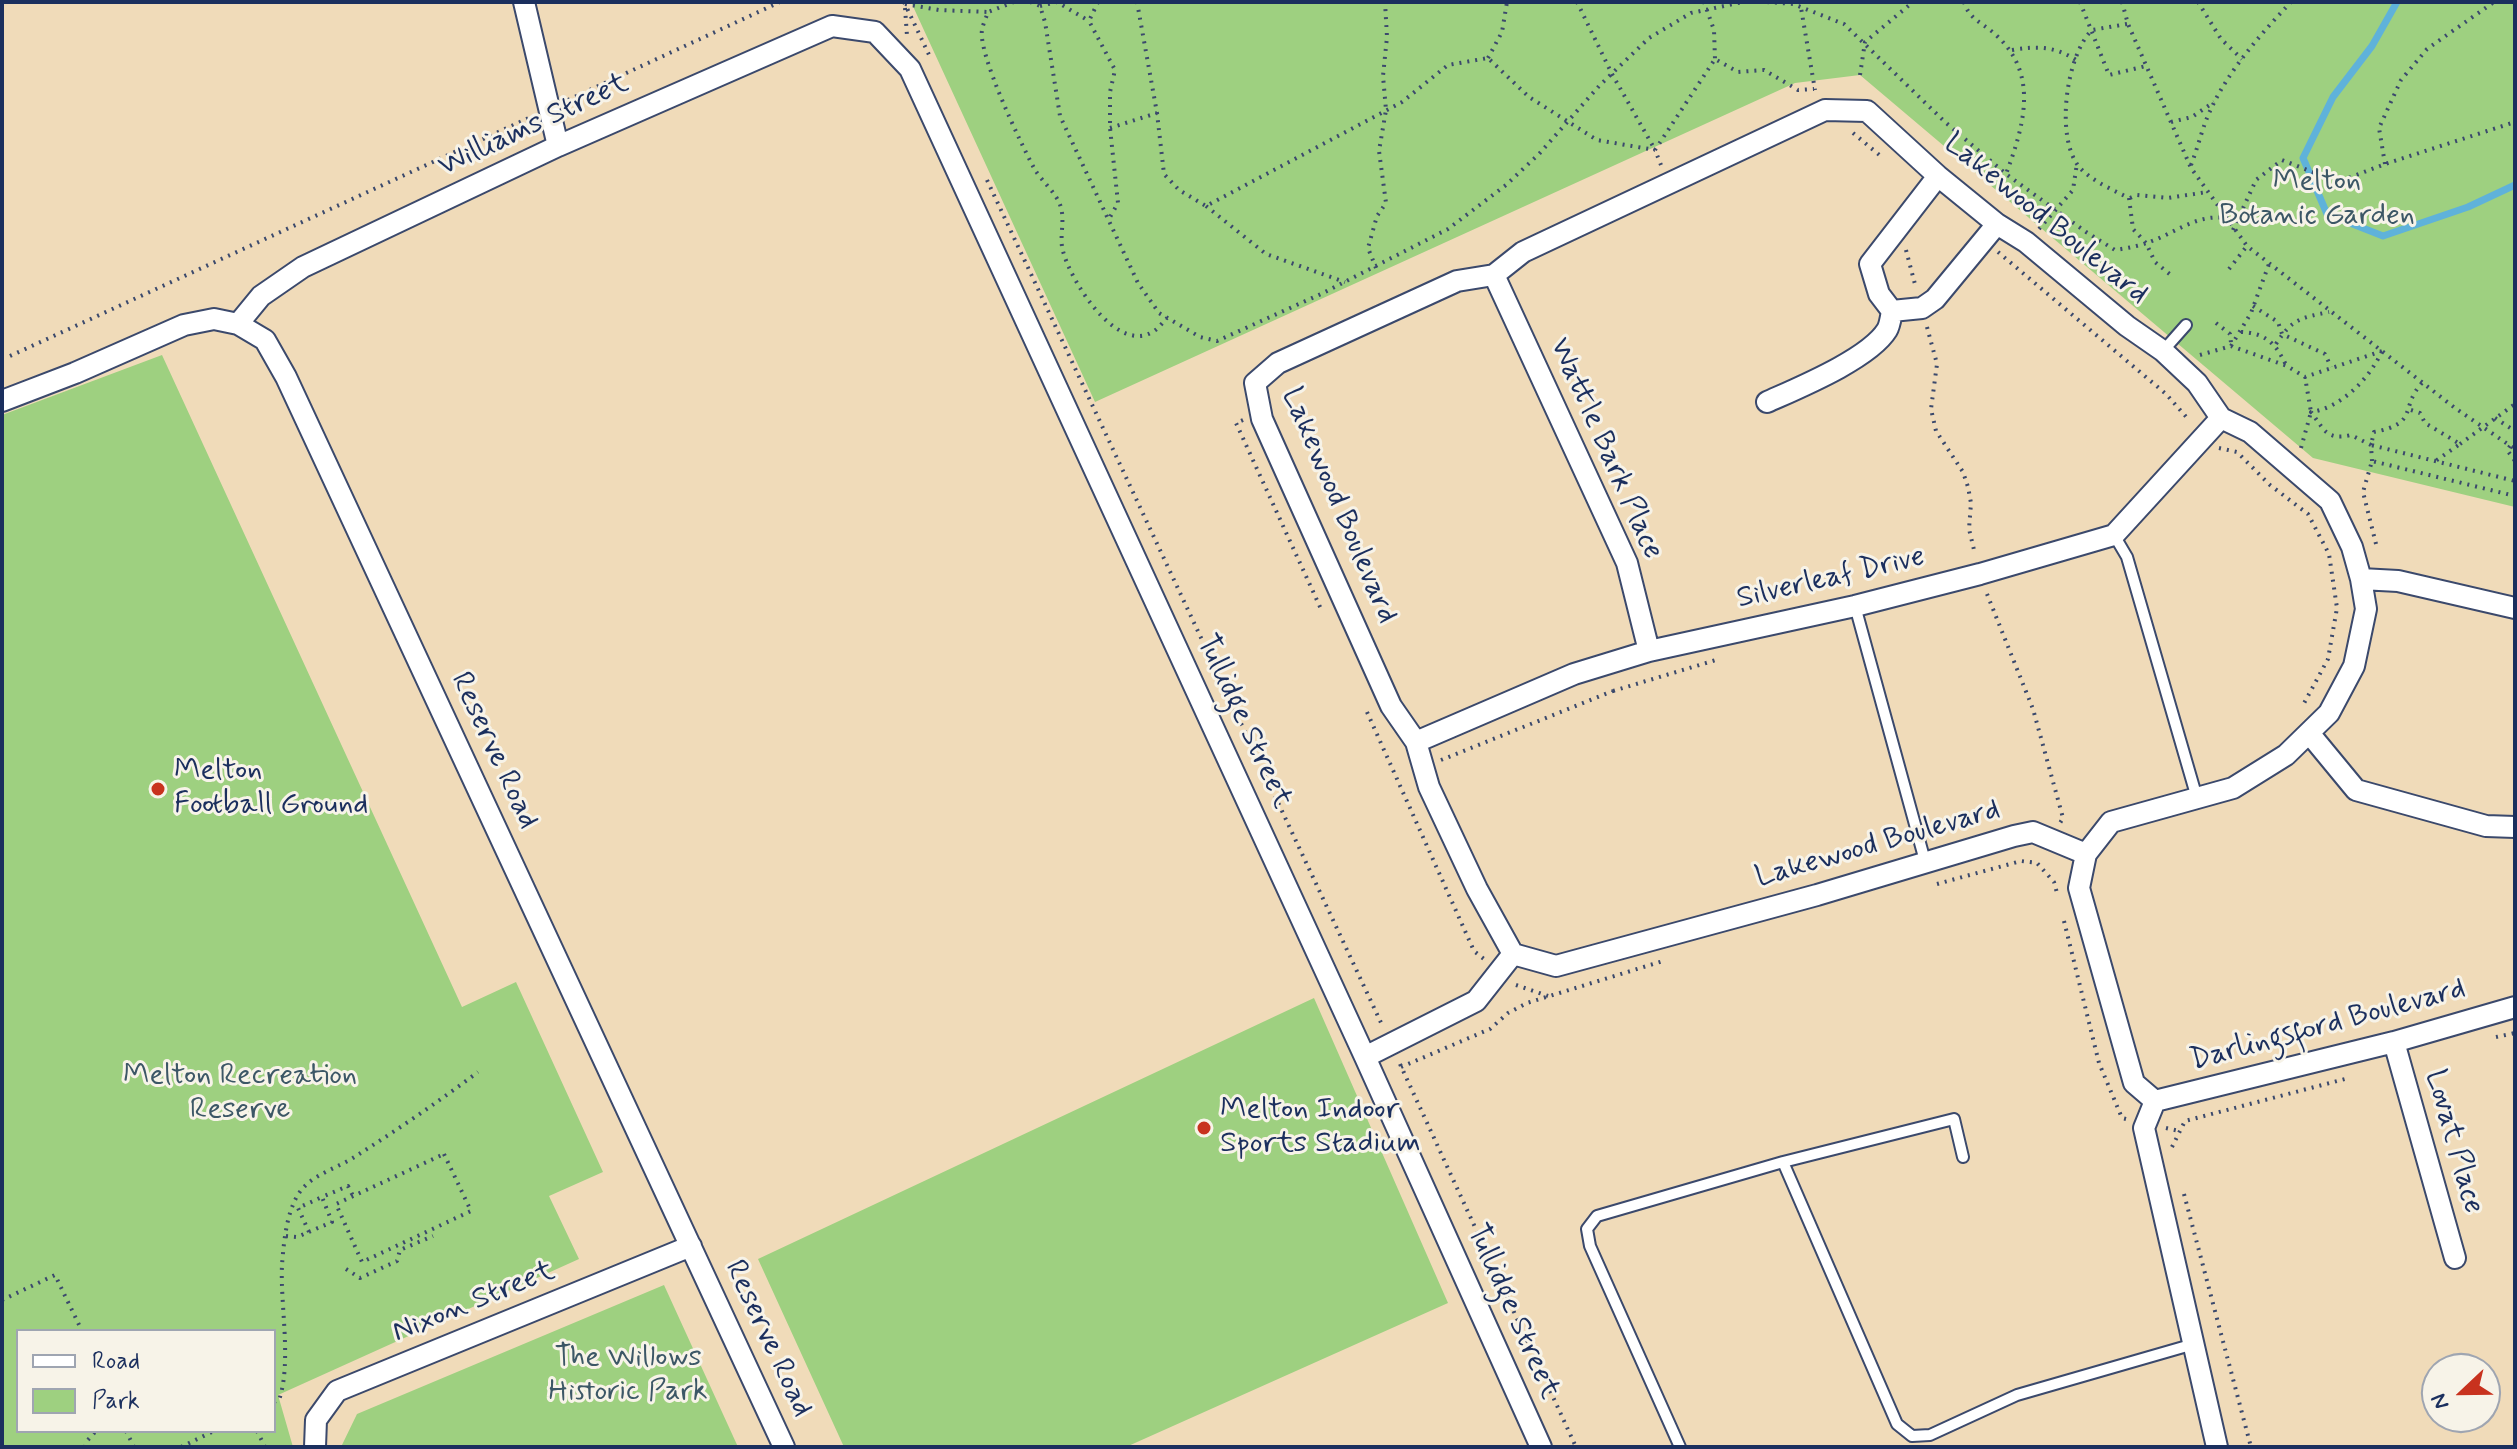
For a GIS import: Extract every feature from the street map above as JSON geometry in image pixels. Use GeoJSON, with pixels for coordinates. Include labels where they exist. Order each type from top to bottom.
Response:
{"type":"FeatureCollection","features":[{"type":"Feature","properties":{"kind":"street"},"geometry":{"type":"LineString","coordinates":[[524,2],[558,146]]}},
{"type":"Feature","properties":{"kind":"street","name":"Williams Street"},"geometry":{"type":"LineString","coordinates":[[238,324],[261,296],[303,267],[558,146],[832,26],[875,32]]}},
{"type":"Feature","properties":{"kind":"street","name":"Tullidge Street"},"geometry":{"type":"LineString","coordinates":[[875,32],[910,69],[1541,1447]]}},
{"type":"Feature","properties":{"kind":"street","name":"Lakewood Boulevard"},"geometry":{"type":"LineString","coordinates":[[1825,110],[1867,111],[1938,176],[2163,351],[2197,383],[2221,418],[2250,432],[2330,501],[2352,547],[2366,609],[2354,666],[2329,713],[2286,755],[2233,788],[2111,822],[2086,854],[2033,832],[1556,966],[1513,954],[1477,889],[1429,787],[1416,742],[1391,706],[1261,413],[1255,383],[1278,363],[1457,281],[1494,275],[1523,252],[1825,110]]}},
{"type":"Feature","properties":{"kind":"street"},"geometry":{"type":"LineString","coordinates":[[1892,311],[1879,294],[1870,264],[1938,176]]}},
{"type":"Feature","properties":{"kind":"street"},"geometry":{"type":"LineString","coordinates":[[1892,311],[1922,308],[1935,299],[1997,224]]}},
{"type":"Feature","properties":{"kind":"street","name":"Wattle Bark Place"},"geometry":{"type":"LineString","coordinates":[[1494,275],[1627,563],[1649,651]]}},
{"type":"Feature","properties":{"kind":"street"},"geometry":{"type":"LineString","coordinates":[[1767,402],[1823,376],[1866,349],[1887,330],[1892,311]]}},
{"type":"Feature","properties":{"kind":"street"},"geometry":{"type":"LineString","coordinates":[[2,401],[184,325],[214,319],[238,324]]}},
{"type":"Feature","properties":{"kind":"street","name":"Reserve Road"},"geometry":{"type":"LineString","coordinates":[[238,324],[265,340],[286,377],[784,1447]]}},
{"type":"Feature","properties":{"kind":"street"},"geometry":{"type":"LineString","coordinates":[[2114,535],[2221,418]]}},
{"type":"Feature","properties":{"kind":"street","name":"Silverleaf Drive"},"geometry":{"type":"LineString","coordinates":[[1416,742],[1574,674],[1649,651],[1855,606],[2114,535]]}},
{"type":"Feature","properties":{"kind":"street"},"geometry":{"type":"LineString","coordinates":[[2361,579],[2385,580],[2515,608]]}},
{"type":"Feature","properties":{"kind":"street"},"geometry":{"type":"LineString","coordinates":[[2309,733],[2356,790],[2486,826],[2515,827]]}},
{"type":"Feature","properties":{"kind":"street"},"geometry":{"type":"LineString","coordinates":[[2086,854],[2079,888],[2134,1083],[2155,1101],[2144,1128],[2217,1447]]}},
{"type":"Feature","properties":{"kind":"street"},"geometry":{"type":"LineString","coordinates":[[1365,1057],[1476,1001],[1513,954]]}},
{"type":"Feature","properties":{"kind":"street","name":"Darlingsford Boulevard"},"geometry":{"type":"LineString","coordinates":[[2155,1101],[2394,1042],[2515,1007]]}},
{"type":"Feature","properties":{"kind":"street","name":"Lovat Place"},"geometry":{"type":"LineString","coordinates":[[2394,1042],[2455,1258]]}},
{"type":"Feature","properties":{"kind":"street","name":"Nixon Street"},"geometry":{"type":"LineString","coordinates":[[315,1447],[316,1420],[337,1391],[691,1246]]}},
{"type":"Feature","properties":{"kind":"lane"},"geometry":{"type":"LineString","coordinates":[[2163,351],[2186,325]]}},
{"type":"Feature","properties":{"kind":"lane"},"geometry":{"type":"LineString","coordinates":[[2114,535],[2127,557],[2197,798]]}},
{"type":"Feature","properties":{"kind":"lane"},"geometry":{"type":"LineString","coordinates":[[1855,606],[1925,861]]}},
{"type":"Feature","properties":{"kind":"lane"},"geometry":{"type":"LineString","coordinates":[[1680,1447],[1590,1246],[1587,1229],[1597,1216],[1783,1162],[1954,1119],[1963,1157]]}},
{"type":"Feature","properties":{"kind":"lane"},"geometry":{"type":"LineString","coordinates":[[1783,1162],[1897,1424],[1912,1436],[1930,1435],[2017,1395],[2194,1344]]}},
{"type":"Feature","properties":{"kind":"path"},"geometry":{"type":"LineString","coordinates":[[2,356],[10,356],[780,2]]}},
{"type":"Feature","properties":{"kind":"path"},"geometry":{"type":"LineString","coordinates":[[904,3],[939,10],[988,12],[1014,2]]}},
{"type":"Feature","properties":{"kind":"path"},"geometry":{"type":"LineString","coordinates":[[1030,2],[1057,2],[1089,21],[1115,70],[1110,92],[1110,128],[1118,203],[1109,219]]}},
{"type":"Feature","properties":{"kind":"path"},"geometry":{"type":"LineString","coordinates":[[1089,21],[1098,2]]}},
{"type":"Feature","properties":{"kind":"path"},"geometry":{"type":"LineString","coordinates":[[1137,2],[1157,113],[1164,174],[1179,190],[1206,206],[1266,254],[1345,282]]}},
{"type":"Feature","properties":{"kind":"path"},"geometry":{"type":"LineString","coordinates":[[1376,268],[1368,248],[1377,216],[1386,203],[1379,151],[1386,110],[1383,76],[1387,37],[1385,2]]}},
{"type":"Feature","properties":{"kind":"path"},"geometry":{"type":"LineString","coordinates":[[1421,2],[1439,2]]}},
{"type":"Feature","properties":{"kind":"path"},"geometry":{"type":"LineString","coordinates":[[1488,58],[1502,32],[1507,2]]}},
{"type":"Feature","properties":{"kind":"path"},"geometry":{"type":"LineString","coordinates":[[1577,2],[1612,74],[1655,150],[1669,183]]}},
{"type":"Feature","properties":{"kind":"path"},"geometry":{"type":"LineString","coordinates":[[1655,150],[1715,59],[1714,30],[1704,2]]}},
{"type":"Feature","properties":{"kind":"path"},"geometry":{"type":"LineString","coordinates":[[1041,4],[1060,116],[1138,283],[1159,313],[1200,337],[1217,341],[1376,268],[1448,229],[1506,185],[1539,154],[1649,38],[1691,13],[1743,2]]}},
{"type":"Feature","properties":{"kind":"path"},"geometry":{"type":"LineString","coordinates":[[1767,2],[1801,5],[1844,24],[1945,122],[2006,174],[2115,250],[2146,243],[2190,223],[2215,217],[2225,218]]}},
{"type":"Feature","properties":{"kind":"path"},"geometry":{"type":"LineString","coordinates":[[1860,75],[1865,42],[1912,2]]}},
{"type":"Feature","properties":{"kind":"path"},"geometry":{"type":"LineString","coordinates":[[1964,2],[1974,21],[1989,28],[2012,50],[2025,87],[2017,147],[2006,174]]}},
{"type":"Feature","properties":{"kind":"path"},"geometry":{"type":"LineString","coordinates":[[2080,2],[2109,75],[2146,66]]}},
{"type":"Feature","properties":{"kind":"path"},"geometry":{"type":"LineString","coordinates":[[2122,2],[2128,24],[2191,168],[2247,246],[2422,383],[2513,448]]}},
{"type":"Feature","properties":{"kind":"path"},"geometry":{"type":"LineString","coordinates":[[2198,2],[2221,39],[2242,59]]}},
{"type":"Feature","properties":{"kind":"path"},"geometry":{"type":"LineString","coordinates":[[2191,168],[2216,101],[2257,38],[2291,2]]}},
{"type":"Feature","properties":{"kind":"path"},"geometry":{"type":"LineString","coordinates":[[2385,164],[2379,128],[2401,80],[2427,49],[2494,2]]}},
{"type":"Feature","properties":{"kind":"path"},"geometry":{"type":"LineString","coordinates":[[904,3],[932,61]]}},
{"type":"Feature","properties":{"kind":"path"},"geometry":{"type":"LineString","coordinates":[[1801,5],[1814,89],[1825,110]]}},
{"type":"Feature","properties":{"kind":"path"},"geometry":{"type":"LineString","coordinates":[[988,12],[981,32],[990,70],[1034,168],[1061,206],[1062,249],[1075,283],[1099,314],[1117,330],[1140,336],[1153,332],[1167,318]]}},
{"type":"Feature","properties":{"kind":"path"},"geometry":{"type":"LineString","coordinates":[[2128,24],[2092,31],[2077,51],[2065,104],[2066,129],[2077,162],[2097,181],[2129,198],[2137,195],[2168,198],[2207,192]]}},
{"type":"Feature","properties":{"kind":"path"},"geometry":{"type":"LineString","coordinates":[[2012,50],[2033,47],[2061,50],[2076,60]]}},
{"type":"Feature","properties":{"kind":"path"},"geometry":{"type":"LineString","coordinates":[[1206,206],[1402,102],[1448,65],[1488,58]]}},
{"type":"Feature","properties":{"kind":"path"},"geometry":{"type":"LineString","coordinates":[[1488,58],[1529,97],[1597,140],[1655,150]]}},
{"type":"Feature","properties":{"kind":"path"},"geometry":{"type":"LineString","coordinates":[[1715,59],[1738,72],[1764,70],[1798,90],[1814,89]]}},
{"type":"Feature","properties":{"kind":"path"},"geometry":{"type":"LineString","coordinates":[[2171,122],[2192,117],[2216,101]]}},
{"type":"Feature","properties":{"kind":"path"},"geometry":{"type":"LineString","coordinates":[[1110,128],[1157,113]]}},
{"type":"Feature","properties":{"kind":"path"},"geometry":{"type":"LineString","coordinates":[[2233,230],[2256,180],[2282,160],[2338,182],[2515,122]]}},
{"type":"Feature","properties":{"kind":"path"},"geometry":{"type":"LineString","coordinates":[[1853,133],[1889,163]]}},
{"type":"Feature","properties":{"kind":"path"},"geometry":{"type":"LineString","coordinates":[[2026,242],[2073,190],[2077,162]]}},
{"type":"Feature","properties":{"kind":"path"},"geometry":{"type":"LineString","coordinates":[[986,177],[1576,1447]]}},
{"type":"Feature","properties":{"kind":"path"},"geometry":{"type":"LineString","coordinates":[[2129,198],[2133,229],[2146,243],[2155,262],[2172,276]]}},
{"type":"Feature","properties":{"kind":"path"},"geometry":{"type":"LineString","coordinates":[[1984,240],[2166,394],[2184,416],[2221,449],[2237,452],[2270,485],[2308,514],[2329,554],[2337,608],[2328,659],[2295,719],[2309,733]]}},
{"type":"Feature","properties":{"kind":"path"},"geometry":{"type":"LineString","coordinates":[[1905,245],[1922,308]]}},
{"type":"Feature","properties":{"kind":"path"},"geometry":{"type":"LineString","coordinates":[[2229,269],[2247,246]]}},
{"type":"Feature","properties":{"kind":"path"},"geometry":{"type":"LineString","coordinates":[[2231,346],[2241,332],[2269,264]]}},
{"type":"Feature","properties":{"kind":"path"},"geometry":{"type":"LineString","coordinates":[[2253,306],[2278,322],[2282,334],[2325,354],[2331,367]]}},
{"type":"Feature","properties":{"kind":"path"},"geometry":{"type":"LineString","coordinates":[[2276,344],[2288,325],[2307,316],[2330,311]]}},
{"type":"Feature","properties":{"kind":"path"},"geometry":{"type":"LineString","coordinates":[[2216,323],[2230,334],[2231,346]]}},
{"type":"Feature","properties":{"kind":"path"},"geometry":{"type":"LineString","coordinates":[[2241,332],[2252,332],[2276,344],[2287,366]]}},
{"type":"Feature","properties":{"kind":"path"},"geometry":{"type":"LineString","coordinates":[[2181,367],[2204,353],[2231,346],[2287,366],[2305,377],[2311,412],[2304,443],[2291,466]]}},
{"type":"Feature","properties":{"kind":"path"},"geometry":{"type":"LineString","coordinates":[[2305,377],[2382,351]]}},
{"type":"Feature","properties":{"kind":"path"},"geometry":{"type":"LineString","coordinates":[[2311,412],[2323,410],[2354,390],[2376,365],[2382,351]]}},
{"type":"Feature","properties":{"kind":"path"},"geometry":{"type":"LineString","coordinates":[[2385,580],[2363,492],[2372,461],[2371,445],[2374,432],[2393,429],[2410,409],[2413,393],[2422,383]]}},
{"type":"Feature","properties":{"kind":"path"},"geometry":{"type":"LineString","coordinates":[[2434,462],[2515,404]]}},
{"type":"Feature","properties":{"kind":"path"},"geometry":{"type":"LineString","coordinates":[[2410,409],[2420,413],[2425,423],[2460,444]]}},
{"type":"Feature","properties":{"kind":"path"},"geometry":{"type":"LineString","coordinates":[[2311,412],[2329,435],[2338,438],[2351,435],[2371,445],[2515,481]]}},
{"type":"Feature","properties":{"kind":"path"},"geometry":{"type":"LineString","coordinates":[[1261,413],[1236,423],[1322,610]]}},
{"type":"Feature","properties":{"kind":"path"},"geometry":{"type":"LineString","coordinates":[[2495,418],[2515,431]]}},
{"type":"Feature","properties":{"kind":"path"},"geometry":{"type":"LineString","coordinates":[[2513,448],[2507,450],[2515,461]]}},
{"type":"Feature","properties":{"kind":"path"},"geometry":{"type":"LineString","coordinates":[[2372,461],[2515,496]]}},
{"type":"Feature","properties":{"kind":"path"},"geometry":{"type":"LineString","coordinates":[[1423,767],[1613,691],[1605,665]]}},
{"type":"Feature","properties":{"kind":"path"},"geometry":{"type":"LineString","coordinates":[[1366,708],[1474,951],[1517,985],[1548,996]]}},
{"type":"Feature","properties":{"kind":"path"},"geometry":{"type":"LineString","coordinates":[[1933,885],[2021,861],[2037,863],[2054,882],[2058,897]]}},
{"type":"Feature","properties":{"kind":"path"},"geometry":{"type":"LineString","coordinates":[[2061,912],[2099,1063],[2122,1118],[2179,1131]]}},
{"type":"Feature","properties":{"kind":"path"},"geometry":{"type":"LineString","coordinates":[[1401,1067],[1490,1029],[1508,1013],[1527,1003],[1666,961]]}},
{"type":"Feature","properties":{"kind":"path"},"geometry":{"type":"LineString","coordinates":[[2485,1040],[2515,1033]]}},
{"type":"Feature","properties":{"kind":"path"},"geometry":{"type":"LineString","coordinates":[[276,1401],[281,1393],[282,1380],[282,1267],[292,1207],[307,1184],[353,1158],[478,1072]]}},
{"type":"Feature","properties":{"kind":"path"},"geometry":{"type":"LineString","coordinates":[[2171,1148],[2185,1121],[2355,1076]]}},
{"type":"Feature","properties":{"kind":"path"},"geometry":{"type":"LineString","coordinates":[[399,1248],[471,1211],[444,1154],[336,1204],[362,1262],[433,1236]]}},
{"type":"Feature","properties":{"kind":"path"},"geometry":{"type":"LineString","coordinates":[[309,1232],[298,1208],[348,1186],[353,1196]]}},
{"type":"Feature","properties":{"kind":"path"},"geometry":{"type":"LineString","coordinates":[[2183,1193],[2251,1447]]}},
{"type":"Feature","properties":{"kind":"path"},"geometry":{"type":"LineString","coordinates":[[286,1236],[297,1237],[332,1222],[322,1197]]}},
{"type":"Feature","properties":{"kind":"path"},"geometry":{"type":"LineString","coordinates":[[346,1269],[360,1278],[397,1261],[399,1248]]}},
{"type":"Feature","properties":{"kind":"path"},"geometry":{"type":"LineString","coordinates":[[2,1300],[55,1275],[81,1329]]}},
{"type":"Feature","properties":{"kind":"path"},"geometry":{"type":"LineString","coordinates":[[181,1447],[210,1433]]}},
{"type":"Feature","properties":{"kind":"green space","name":"Melton Botanic Garden"},"geometry":{"type":"Polygon","coordinates":[[[911,2],[2515,2],[2515,507],[2313,458],[1860,75],[1795,83],[1095,402],[911,2]]]}},
{"type":"Feature","properties":{"kind":"green space","name":"Melton Recreation Reserve"},"geometry":{"type":"Polygon","coordinates":[[[162,355],[462,1007],[516,982],[603,1172],[549,1196],[579,1259],[278,1395],[293,1447],[2,1447],[2,415],[162,355]]]}},
{"type":"Feature","properties":{"kind":"green space","name":"Melton Indoor Sports Stadium"},"geometry":{"type":"Polygon","coordinates":[[[1314,998],[1448,1303],[1126,1447],[844,1447],[758,1259],[1314,998]]]}},
{"type":"Feature","properties":{"kind":"green space","name":"The Willows Historic Park"},"geometry":{"type":"Polygon","coordinates":[[[664,1285],[738,1447],[341,1447],[357,1414],[664,1285]]]}},
{"type":"Feature","properties":{"kind":"waterway"},"geometry":{"type":"LineString","coordinates":[[2397,2],[2372,46],[2333,97],[2303,158],[2327,214],[2383,236],[2468,207],[2515,185]]}},
{"type":"Feature","properties":{"kind":"place","name":"Melton Football Ground"},"geometry":{"type":"Point","coordinates":[158,789]}},
{"type":"Feature","properties":{"kind":"place","name":"Melton Indoor Sports Stadium"},"geometry":{"type":"Point","coordinates":[1204,1128]}}]}
